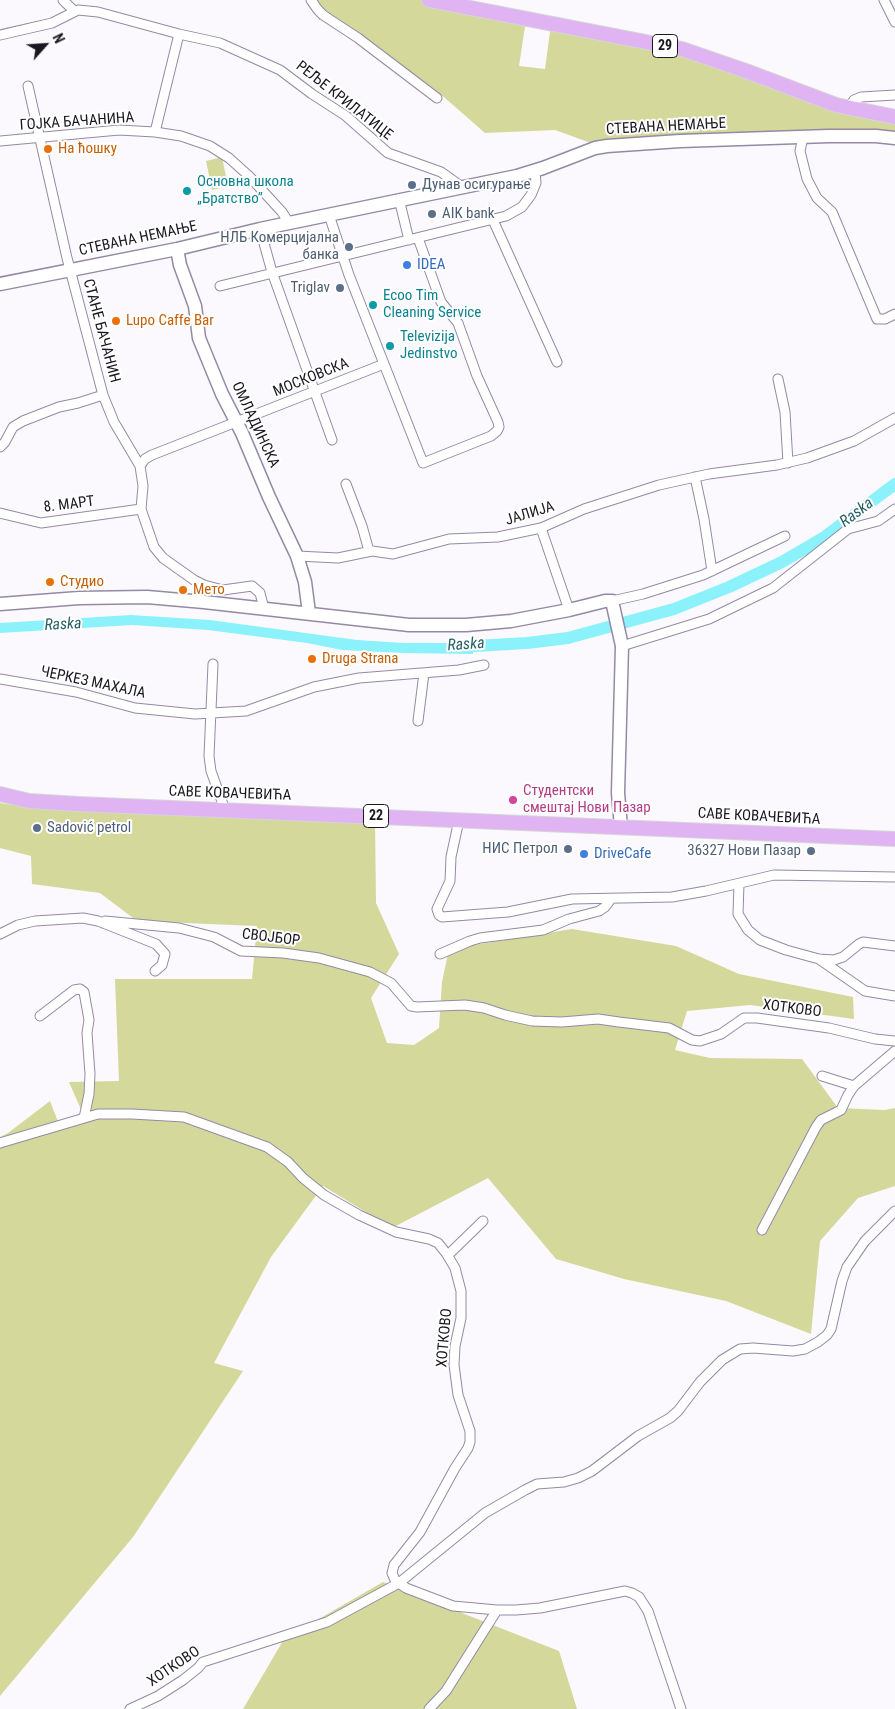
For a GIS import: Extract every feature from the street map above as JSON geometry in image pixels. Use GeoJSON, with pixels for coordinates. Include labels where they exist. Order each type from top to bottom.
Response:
{"type":"FeatureCollection","features":[{"type":"Feature","properties":{"kind":"main road","name":"29"},"geometry":{"type":"LineString","coordinates":[[429,0],[682,49],[848,108],[895,117]]}},
{"type":"Feature","properties":{"kind":"main road","name":"САВЕ КОВАЧЕВИЋА"},"geometry":{"type":"LineString","coordinates":[[0,794],[17,799],[45,802],[895,839]]}},
{"type":"Feature","properties":{"kind":"street"},"geometry":{"type":"LineString","coordinates":[[0,35],[52,23],[74,11],[63,0]]}},
{"type":"Feature","properties":{"kind":"street"},"geometry":{"type":"LineString","coordinates":[[311,0],[324,14],[437,98]]}},
{"type":"Feature","properties":{"kind":"street"},"geometry":{"type":"LineString","coordinates":[[884,0],[895,22]]}},
{"type":"Feature","properties":{"kind":"street","name":"РЕЉЕ КРИЛАТИЦЕ"},"geometry":{"type":"LineString","coordinates":[[74,11],[98,12],[220,43],[274,66],[346,116],[382,149],[392,155],[441,172],[462,186]]}},
{"type":"Feature","properties":{"kind":"street","name":"ГОЈКА БАЧАНИНА"},"geometry":{"type":"LineString","coordinates":[[155,132],[179,34]]}},
{"type":"Feature","properties":{"kind":"street","name":"СТАНЕ БАЧАНИН"},"geometry":{"type":"LineString","coordinates":[[28,86],[70,269],[103,395],[122,437],[140,466],[143,486],[141,509],[157,553],[175,568],[199,583],[217,590],[252,586],[260,593],[264,608]]}},
{"type":"Feature","properties":{"kind":"street"},"geometry":{"type":"LineString","coordinates":[[848,108],[854,100],[860,97],[895,95]]}},
{"type":"Feature","properties":{"kind":"street","name":"ГОЈКА БАЧАНИНА"},"geometry":{"type":"LineString","coordinates":[[0,141],[108,131],[155,132],[196,140],[223,153],[249,176],[282,212],[289,223]]}},
{"type":"Feature","properties":{"kind":"street","name":"СТЕВАНА НЕМАЊЕ"},"geometry":{"type":"LineString","coordinates":[[0,284],[177,249],[260,228],[535,171],[586,151],[607,146],[680,141],[803,137],[876,136],[895,138]]}},
{"type":"Feature","properties":{"kind":"street"},"geometry":{"type":"LineString","coordinates":[[803,137],[800,152],[807,179],[817,198],[832,212],[877,320],[895,314]]}},
{"type":"Feature","properties":{"kind":"street"},"geometry":{"type":"LineString","coordinates":[[220,286],[493,220],[522,207],[536,183],[535,171]]}},
{"type":"Feature","properties":{"kind":"street"},"geometry":{"type":"LineString","coordinates":[[329,215],[349,275],[423,463],[491,436],[499,427],[477,376],[458,323],[441,302],[413,239],[399,199]]}},
{"type":"Feature","properties":{"kind":"street"},"geometry":{"type":"LineString","coordinates":[[493,220],[557,362]]}},
{"type":"Feature","properties":{"kind":"street"},"geometry":{"type":"LineString","coordinates":[[260,228],[272,272],[332,440]]}},
{"type":"Feature","properties":{"kind":"street","name":"ОМЛАДИНСКА"},"geometry":{"type":"LineString","coordinates":[[177,249],[180,265],[196,306],[199,338],[222,394],[237,422],[297,556],[305,582],[309,613]]}},
{"type":"Feature","properties":{"kind":"street","name":"МОСКОВСКА"},"geometry":{"type":"LineString","coordinates":[[140,466],[148,457],[384,364]]}},
{"type":"Feature","properties":{"kind":"street"},"geometry":{"type":"LineString","coordinates":[[778,379],[785,412],[788,463]]}},
{"type":"Feature","properties":{"kind":"street"},"geometry":{"type":"LineString","coordinates":[[0,447],[13,427],[23,421],[59,407],[78,404],[103,395]]}},
{"type":"Feature","properties":{"kind":"street","name":"ЈАЛИЈА"},"geometry":{"type":"LineString","coordinates":[[297,556],[338,558],[369,551],[394,554],[449,539],[498,538],[541,528],[584,509],[659,485],[695,477],[788,463],[850,443],[895,418]]}},
{"type":"Feature","properties":{"kind":"street"},"geometry":{"type":"LineString","coordinates":[[695,477],[704,518],[712,571]]}},
{"type":"Feature","properties":{"kind":"street"},"geometry":{"type":"LineString","coordinates":[[346,484],[369,551]]}},
{"type":"Feature","properties":{"kind":"street","name":"8. МАРТ"},"geometry":{"type":"LineString","coordinates":[[0,513],[41,523],[141,509]]}},
{"type":"Feature","properties":{"kind":"street"},"geometry":{"type":"LineString","coordinates":[[621,641],[709,619],[772,588],[848,528],[878,521],[895,509]]}},
{"type":"Feature","properties":{"kind":"street"},"geometry":{"type":"LineString","coordinates":[[541,528],[568,610]]}},
{"type":"Feature","properties":{"kind":"street"},"geometry":{"type":"LineString","coordinates":[[0,604],[79,598],[135,597],[264,608],[408,625],[466,625],[511,621],[604,601],[613,605],[712,571],[785,536]]}},
{"type":"Feature","properties":{"kind":"street"},"geometry":{"type":"LineString","coordinates":[[613,605],[621,641],[618,794],[621,827]]}},
{"type":"Feature","properties":{"kind":"street"},"geometry":{"type":"LineString","coordinates":[[213,664],[209,756],[211,771],[225,810]]}},
{"type":"Feature","properties":{"kind":"street","name":"ЧЕРКЕЗ МАХАЛА"},"geometry":{"type":"LineString","coordinates":[[0,678],[76,692],[135,708],[194,714],[246,711],[314,687],[358,678],[459,670],[484,665]]}},
{"type":"Feature","properties":{"kind":"street"},"geometry":{"type":"LineString","coordinates":[[418,721],[424,673]]}},
{"type":"Feature","properties":{"kind":"street"},"geometry":{"type":"LineString","coordinates":[[459,820],[450,857],[450,881],[438,909],[439,915],[442,917],[508,912],[572,899],[672,897],[774,875],[895,877]]}},
{"type":"Feature","properties":{"kind":"street"},"geometry":{"type":"LineString","coordinates":[[739,884],[738,914],[748,930],[760,940],[786,950],[819,959],[834,960],[843,957],[863,942],[895,946]]}},
{"type":"Feature","properties":{"kind":"street"},"geometry":{"type":"LineString","coordinates":[[440,954],[480,938],[544,930],[570,919],[605,908],[611,899]]}},
{"type":"Feature","properties":{"kind":"street","name":"СВОЈБОР"},"geometry":{"type":"LineString","coordinates":[[0,934],[18,925],[54,919],[83,918],[103,923],[156,944],[165,954],[162,965],[155,971]]}},
{"type":"Feature","properties":{"kind":"street","name":"СВОЈБОР"},"geometry":{"type":"LineString","coordinates":[[103,923],[105,921],[179,928],[214,937],[241,951],[283,953],[319,958],[350,966]]}},
{"type":"Feature","properties":{"kind":"street"},"geometry":{"type":"LineString","coordinates":[[819,959],[865,991],[895,996]]}},
{"type":"Feature","properties":{"kind":"street","name":"ХОТКОВО"},"geometry":{"type":"LineString","coordinates":[[350,966],[370,972],[391,983],[411,1006],[417,1008],[464,1006],[484,1008],[532,1021],[598,1020],[649,1025],[669,1028],[692,1040],[700,1041],[721,1034],[744,1018],[757,1018],[829,1028],[875,1039],[895,1041]]}},
{"type":"Feature","properties":{"kind":"street"},"geometry":{"type":"LineString","coordinates":[[0,1142],[84,1118],[89,1094],[90,1074],[87,1033],[89,1020],[84,992],[80,989],[74,990],[40,1016]]}},
{"type":"Feature","properties":{"kind":"street"},"geometry":{"type":"LineString","coordinates":[[762,1230],[788,1177],[821,1120],[841,1110],[854,1086],[895,1051]]}},
{"type":"Feature","properties":{"kind":"street"},"geometry":{"type":"LineString","coordinates":[[822,1076],[854,1086]]}},
{"type":"Feature","properties":{"kind":"street","name":"ХОТКОВО"},"geometry":{"type":"LineString","coordinates":[[84,1118],[98,1114],[184,1117],[267,1147],[288,1162],[303,1178],[324,1195],[359,1215],[396,1232],[438,1243],[448,1256],[455,1268],[461,1291],[461,1318],[455,1346],[454,1365],[458,1395],[469,1424],[470,1442],[420,1532],[394,1565],[392,1573],[395,1580],[399,1583]]}},
{"type":"Feature","properties":{"kind":"street","name":"ХОТКОВО"},"geometry":{"type":"LineString","coordinates":[[130,1709],[158,1696],[183,1680],[203,1662],[327,1622],[399,1583],[485,1513],[524,1490],[538,1484],[564,1482],[578,1478],[592,1470],[638,1436],[670,1418],[683,1405],[700,1382],[722,1360],[740,1350],[753,1348],[793,1351],[805,1349],[827,1335],[831,1329],[847,1266],[865,1241],[895,1211]]}},
{"type":"Feature","properties":{"kind":"street"},"geometry":{"type":"LineString","coordinates":[[448,1256],[484,1222]]}},
{"type":"Feature","properties":{"kind":"street"},"geometry":{"type":"LineString","coordinates":[[399,1583],[406,1588],[453,1606],[497,1610],[540,1608],[625,1591],[632,1592],[639,1597],[648,1611],[681,1709]]}},
{"type":"Feature","properties":{"kind":"street"},"geometry":{"type":"LineString","coordinates":[[429,1709],[446,1691],[497,1610]]}},
{"type":"Feature","properties":{"kind":"green space"},"geometry":{"type":"Polygon","coordinates":[[[316,0],[429,0],[526,20],[519,66],[545,69],[551,24],[632,39],[895,117],[895,138],[602,147],[555,130],[485,133],[437,91],[321,7],[316,0]]]}},
{"type":"Feature","properties":{"kind":"green space"},"geometry":{"type":"Polygon","coordinates":[[[222,157],[228,186],[212,190],[206,161],[222,157]]]}},
{"type":"Feature","properties":{"kind":"green space"},"geometry":{"type":"Polygon","coordinates":[[[0,803],[63,810],[375,819],[376,903],[399,954],[371,998],[387,1043],[414,1045],[439,1028],[442,982],[449,949],[572,929],[676,946],[739,974],[853,997],[854,1019],[750,1005],[687,1011],[675,1050],[710,1058],[802,1059],[838,1108],[885,1110],[895,1108],[895,1186],[858,1198],[820,1241],[811,1334],[726,1301],[624,1279],[556,1259],[488,1178],[392,1228],[323,1186],[271,1257],[214,1363],[243,1371],[133,1537],[0,1696],[0,1137],[50,1101],[59,1124],[83,1114],[69,1082],[119,1081],[115,979],[252,979],[257,926],[137,921],[100,893],[32,884],[31,856],[0,848],[0,803]]]}},
{"type":"Feature","properties":{"kind":"green space"},"geometry":{"type":"Polygon","coordinates":[[[383,1582],[559,1651],[577,1709],[243,1709],[284,1639],[383,1582]]]}},
{"type":"Feature","properties":{"kind":"water"},"geometry":{"type":"Polygon","coordinates":[[[131,615],[210,620],[357,640],[404,643],[473,643],[473,654],[342,650],[307,643],[208,630],[132,625],[0,633],[0,623],[131,615]]]}},
{"type":"Feature","properties":{"kind":"waterway","name":"Raska"},"geometry":{"type":"LineString","coordinates":[[458,647],[527,643],[568,638],[674,609],[729,587],[782,562],[823,538],[895,484]]}},
{"type":"Feature","properties":{"kind":"place","name":"На ћошку"},"geometry":{"type":"Point","coordinates":[48,149]}},
{"type":"Feature","properties":{"kind":"place","name":"Дунав осигурање"},"geometry":{"type":"Point","coordinates":[412,185]}},
{"type":"Feature","properties":{"kind":"place","name":"Основна школа „Братство”"},"geometry":{"type":"Point","coordinates":[187,191]}},
{"type":"Feature","properties":{"kind":"place","name":"AIK bank"},"geometry":{"type":"Point","coordinates":[432,214]}},
{"type":"Feature","properties":{"kind":"place","name":"НЛБ Комерцијална банка"},"geometry":{"type":"Point","coordinates":[349,247]}},
{"type":"Feature","properties":{"kind":"place","name":"IDEA"},"geometry":{"type":"Point","coordinates":[407,265]}},
{"type":"Feature","properties":{"kind":"place","name":"Triglav"},"geometry":{"type":"Point","coordinates":[340,288]}},
{"type":"Feature","properties":{"kind":"place","name":"Ecoo Tim Cleaning Service"},"geometry":{"type":"Point","coordinates":[373,305]}},
{"type":"Feature","properties":{"kind":"place","name":"Lupo Caffe Bar"},"geometry":{"type":"Point","coordinates":[116,321]}},
{"type":"Feature","properties":{"kind":"place","name":"Televizija Jedinstvo"},"geometry":{"type":"Point","coordinates":[390,346]}},
{"type":"Feature","properties":{"kind":"place","name":"Студио"},"geometry":{"type":"Point","coordinates":[50,582]}},
{"type":"Feature","properties":{"kind":"place","name":"Мето"},"geometry":{"type":"Point","coordinates":[183,590]}},
{"type":"Feature","properties":{"kind":"place","name":"Druga Strana"},"geometry":{"type":"Point","coordinates":[312,659]}},
{"type":"Feature","properties":{"kind":"place","name":"Студентски смештај Нови Пазар"},"geometry":{"type":"Point","coordinates":[513,800]}},
{"type":"Feature","properties":{"kind":"place","name":"Sadović petrol"},"geometry":{"type":"Point","coordinates":[37,828]}},
{"type":"Feature","properties":{"kind":"place","name":"НИС Петрол"},"geometry":{"type":"Point","coordinates":[568,849]}},
{"type":"Feature","properties":{"kind":"place","name":"36327 Нови Пазар"},"geometry":{"type":"Point","coordinates":[811,851]}},
{"type":"Feature","properties":{"kind":"place","name":"DriveCafe"},"geometry":{"type":"Point","coordinates":[584,854]}}]}
